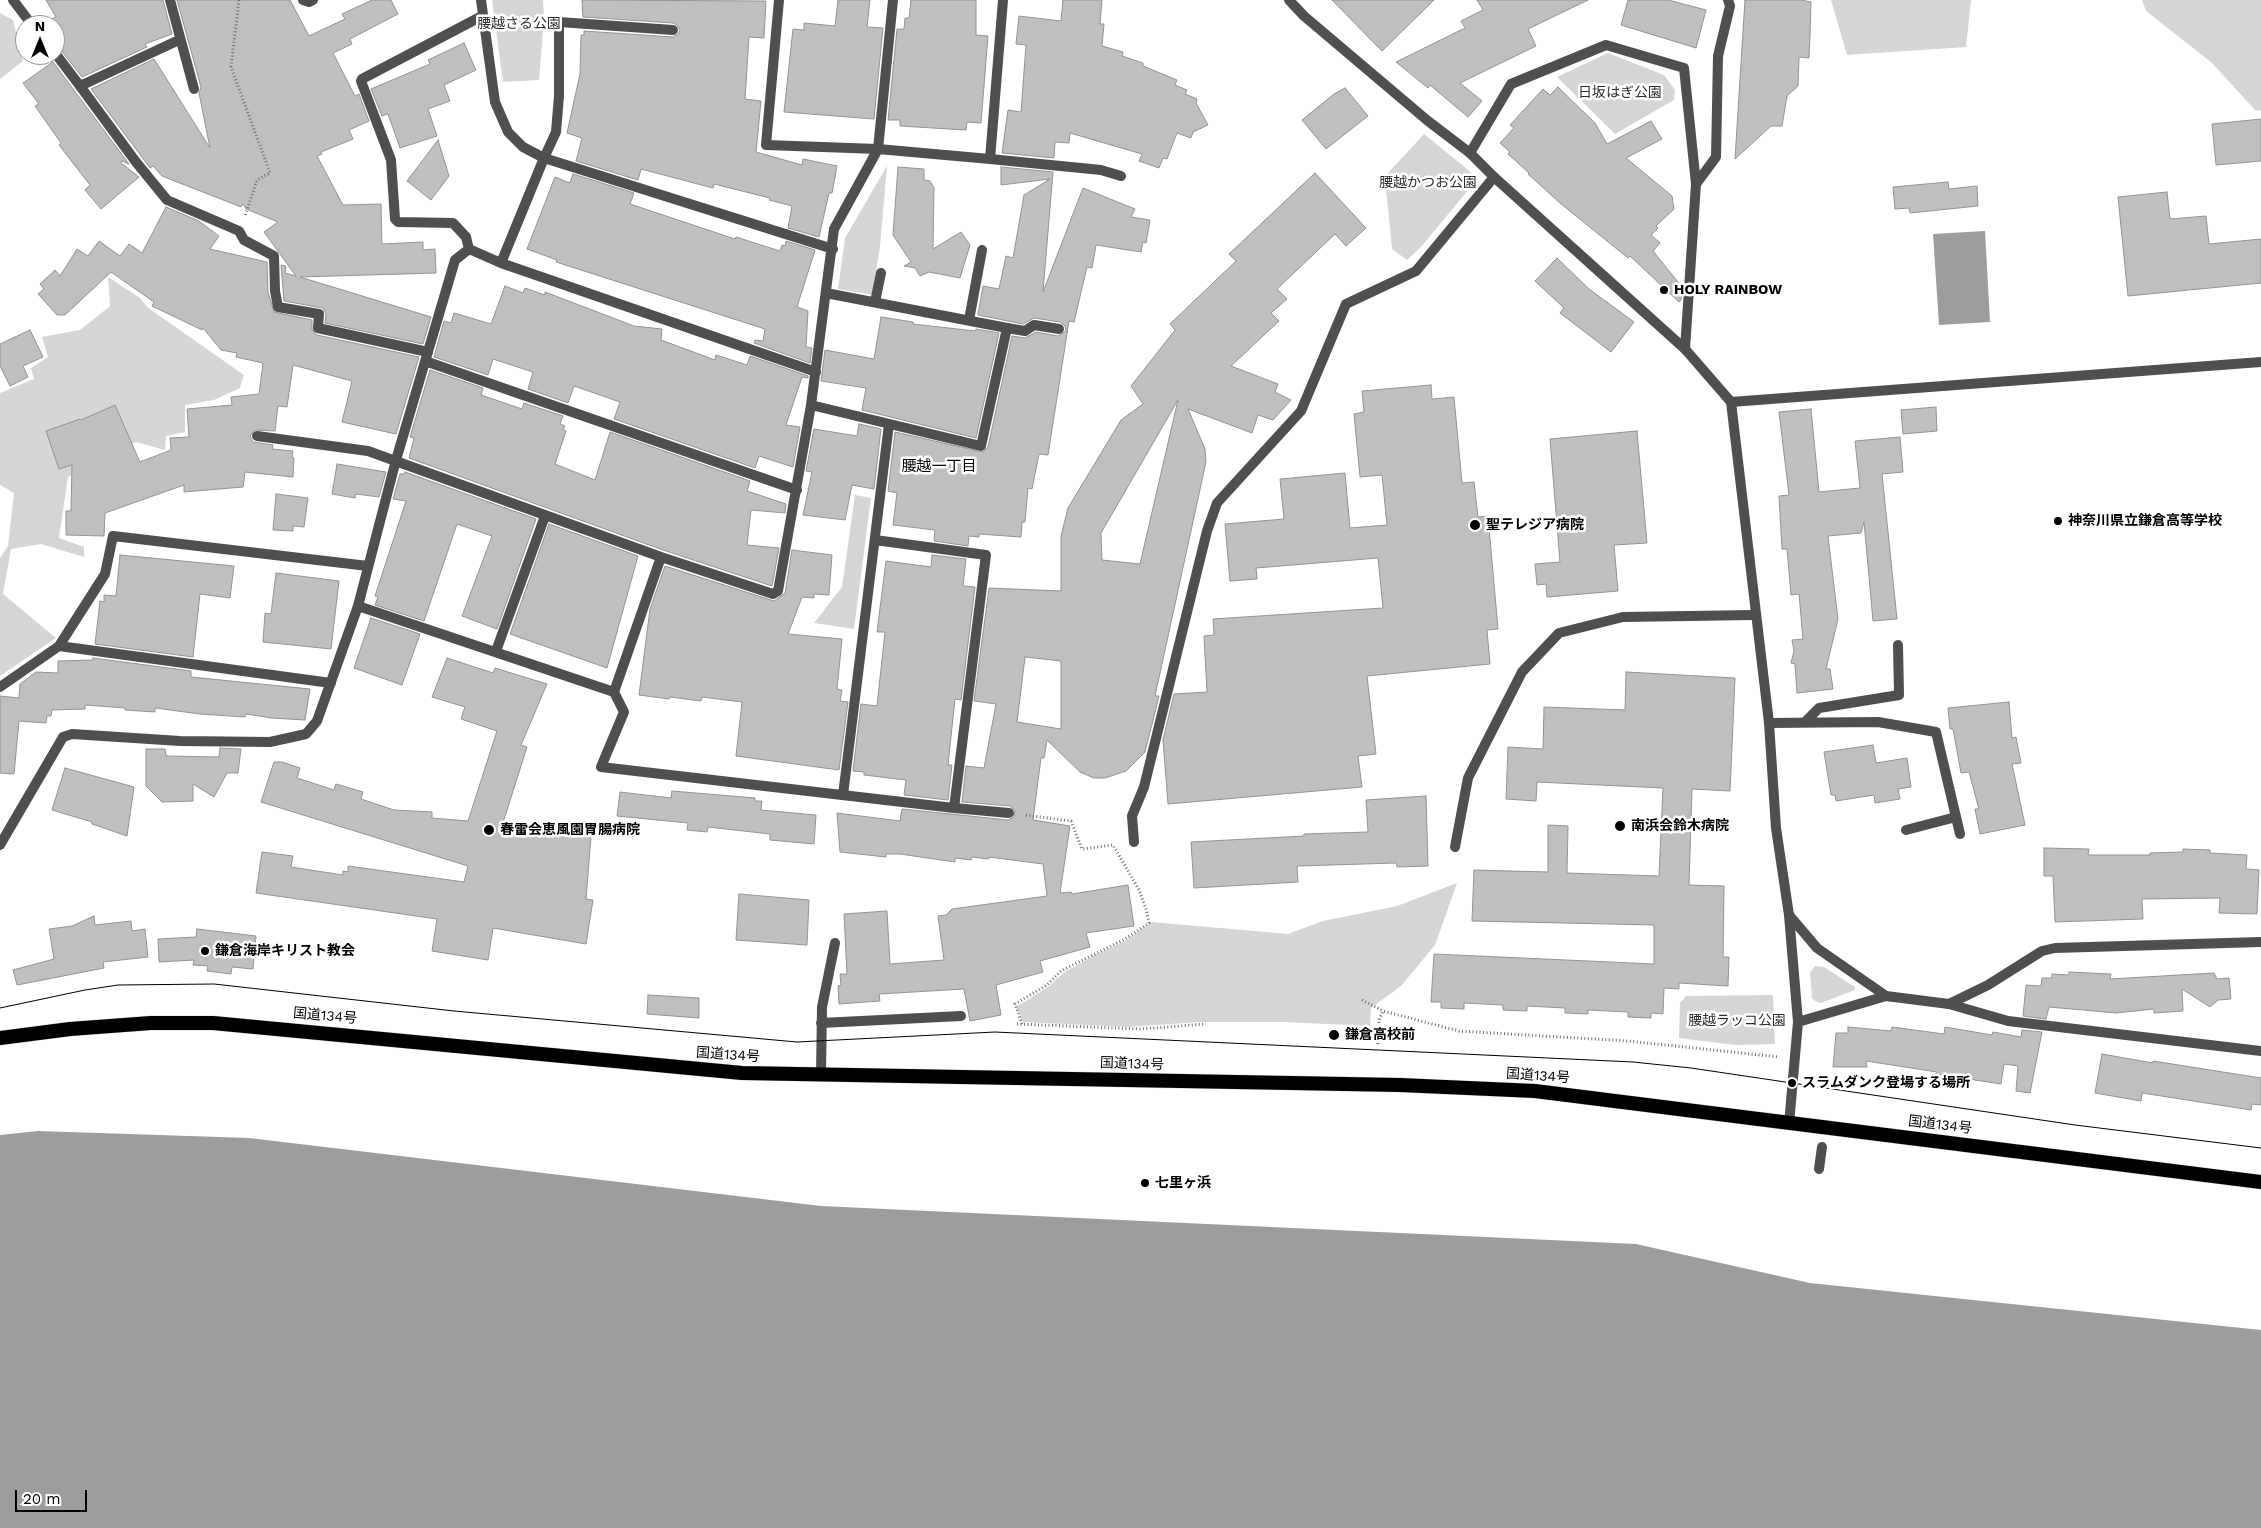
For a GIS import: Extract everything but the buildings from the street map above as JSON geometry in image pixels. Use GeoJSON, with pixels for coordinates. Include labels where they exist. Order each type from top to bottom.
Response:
{"type":"FeatureCollection","features":[{"type":"Feature","properties":{"kind":"highway","name":"国道134号"},"geometry":{"type":"LineString","coordinates":[[0,1038],[70,1029],[151,1023],[213,1023],[742,1073],[1400,1085],[1535,1091],[2261,1182]]}},
{"type":"Feature","properties":{"kind":"street"},"geometry":{"type":"LineString","coordinates":[[13,0],[24,15]]}},
{"type":"Feature","properties":{"kind":"street"},"geometry":{"type":"LineString","coordinates":[[170,0],[179,40],[194,89]]}},
{"type":"Feature","properties":{"kind":"street"},"geometry":{"type":"LineString","coordinates":[[303,0],[309,2],[313,0]]}},
{"type":"Feature","properties":{"kind":"street"},"geometry":{"type":"LineString","coordinates":[[481,0],[495,102],[508,132],[523,147],[544,158],[833,249]]}},
{"type":"Feature","properties":{"kind":"street"},"geometry":{"type":"LineString","coordinates":[[779,0],[766,145],[878,149],[1101,170],[1121,176]]}},
{"type":"Feature","properties":{"kind":"street"},"geometry":{"type":"LineString","coordinates":[[257,436],[368,451],[661,557],[774,594],[778,592],[811,406],[833,249],[834,229],[878,149],[893,0]]}},
{"type":"Feature","properties":{"kind":"street"},"geometry":{"type":"LineString","coordinates":[[990,159],[1003,0]]}},
{"type":"Feature","properties":{"kind":"street"},"geometry":{"type":"LineString","coordinates":[[1289,0],[1311,22],[1428,121],[1470,153],[1494,177],[1685,349],[1731,402],[1769,723],[1776,828],[1788,915],[1798,1022],[1789,1124]]}},
{"type":"Feature","properties":{"kind":"street"},"geometry":{"type":"LineString","coordinates":[[1696,184],[1716,157],[1718,56],[1730,6],[1728,0]]}},
{"type":"Feature","properties":{"kind":"street"},"geometry":{"type":"LineString","coordinates":[[469,249],[466,237],[453,224],[398,222],[395,219],[391,160],[361,81],[482,16]]}},
{"type":"Feature","properties":{"kind":"street"},"geometry":{"type":"LineString","coordinates":[[501,263],[556,132],[559,96],[559,22],[673,30]]}},
{"type":"Feature","properties":{"kind":"street"},"geometry":{"type":"LineString","coordinates":[[80,86],[179,40]]}},
{"type":"Feature","properties":{"kind":"street"},"geometry":{"type":"LineString","coordinates":[[1470,153],[1511,84],[1606,45],[1684,68],[1696,184],[1685,349]]}},
{"type":"Feature","properties":{"kind":"street"},"geometry":{"type":"LineString","coordinates":[[64,65],[168,200],[239,231],[244,240],[274,256],[274,291],[278,307],[319,314],[318,328],[427,356],[797,490]]}},
{"type":"Feature","properties":{"kind":"street"},"geometry":{"type":"LineString","coordinates":[[1134,842],[1132,816],[1144,787],[1207,531],[1217,503],[1301,411],[1346,304],[1416,271],[1494,177]]}},
{"type":"Feature","properties":{"kind":"street"},"geometry":{"type":"LineString","coordinates":[[469,249],[501,263],[816,372]]}},
{"type":"Feature","properties":{"kind":"street"},"geometry":{"type":"LineString","coordinates":[[0,845],[63,737],[72,734],[180,741],[270,742],[306,734],[317,721],[358,606],[396,460],[455,260],[469,249]]}},
{"type":"Feature","properties":{"kind":"street"},"geometry":{"type":"LineString","coordinates":[[969,320],[982,250]]}},
{"type":"Feature","properties":{"kind":"street"},"geometry":{"type":"LineString","coordinates":[[875,302],[880,273]]}},
{"type":"Feature","properties":{"kind":"street"},"geometry":{"type":"LineString","coordinates":[[826,294],[1025,332],[1034,325],[1059,329]]}},
{"type":"Feature","properties":{"kind":"street"},"geometry":{"type":"LineString","coordinates":[[811,406],[981,446],[1007,328]]}},
{"type":"Feature","properties":{"kind":"street"},"geometry":{"type":"LineString","coordinates":[[1731,402],[2261,362]]}},
{"type":"Feature","properties":{"kind":"street"},"geometry":{"type":"LineString","coordinates":[[843,795],[889,424]]}},
{"type":"Feature","properties":{"kind":"street"},"geometry":{"type":"LineString","coordinates":[[496,651],[545,516]]}},
{"type":"Feature","properties":{"kind":"street"},"geometry":{"type":"LineString","coordinates":[[0,687],[59,646],[104,574],[113,536],[368,566]]}},
{"type":"Feature","properties":{"kind":"street"},"geometry":{"type":"LineString","coordinates":[[875,540],[986,555],[954,808]]}},
{"type":"Feature","properties":{"kind":"street"},"geometry":{"type":"LineString","coordinates":[[614,692],[661,557]]}},
{"type":"Feature","properties":{"kind":"street"},"geometry":{"type":"LineString","coordinates":[[358,606],[614,692],[624,712],[601,767],[1009,814]]}},
{"type":"Feature","properties":{"kind":"street"},"geometry":{"type":"LineString","coordinates":[[1455,847],[1468,778],[1522,672],[1559,633],[1623,616],[1755,614]]}},
{"type":"Feature","properties":{"kind":"street"},"geometry":{"type":"LineString","coordinates":[[1805,722],[1819,708],[1899,695],[1898,645]]}},
{"type":"Feature","properties":{"kind":"street"},"geometry":{"type":"LineString","coordinates":[[59,646],[331,683]]}},
{"type":"Feature","properties":{"kind":"street"},"geometry":{"type":"LineString","coordinates":[[1769,723],[1878,722],[1936,732],[1960,834]]}},
{"type":"Feature","properties":{"kind":"street"},"geometry":{"type":"LineString","coordinates":[[1906,830],[1956,817]]}},
{"type":"Feature","properties":{"kind":"street"},"geometry":{"type":"LineString","coordinates":[[1788,915],[1817,948],[1886,996]]}},
{"type":"Feature","properties":{"kind":"street"},"geometry":{"type":"LineString","coordinates":[[1949,1004],[1988,985],[2042,951],[2055,948],[2261,942]]}},
{"type":"Feature","properties":{"kind":"street"},"geometry":{"type":"LineString","coordinates":[[821,1075],[822,1007],[835,943]]}},
{"type":"Feature","properties":{"kind":"street"},"geometry":{"type":"LineString","coordinates":[[1798,1022],[1886,996],[1949,1004],[2008,1021],[2261,1051]]}},
{"type":"Feature","properties":{"kind":"street"},"geometry":{"type":"LineString","coordinates":[[821,1023],[961,1016]]}},
{"type":"Feature","properties":{"kind":"street"},"geometry":{"type":"LineString","coordinates":[[1819,1168],[1822,1147]]}},
{"type":"Feature","properties":{"kind":"path"},"geometry":{"type":"LineString","coordinates":[[239,0],[231,67],[270,173],[257,180],[239,231]]}},
{"type":"Feature","properties":{"kind":"path"},"geometry":{"type":"LineString","coordinates":[[1009,814],[1071,821],[1082,849],[1113,845],[1139,890],[1149,923],[1124,939],[1061,971],[1047,985],[1015,1004],[1019,1024],[1140,1029],[1206,1024]]}},
{"type":"Feature","properties":{"kind":"path"},"geometry":{"type":"LineString","coordinates":[[1362,1000],[1383,1011],[1459,1032],[1628,1041],[1795,1059]]}},
{"type":"Feature","properties":{"kind":"path"},"geometry":{"type":"LineString","coordinates":[[1378,1044],[1379,1020],[1383,1011]]}},
{"type":"Feature","properties":{"kind":"green space","name":"腰越さる公園"},"geometry":{"type":"Polygon","coordinates":[[[492,0],[543,0],[544,17],[539,80],[503,82],[492,0]]]}},
{"type":"Feature","properties":{"kind":"green space"},"geometry":{"type":"Polygon","coordinates":[[[1831,0],[1971,0],[1966,47],[1847,55],[1831,0]]]}},
{"type":"Feature","properties":{"kind":"green space"},"geometry":{"type":"Polygon","coordinates":[[[2142,0],[2261,0],[2261,110],[2256,111],[2212,63],[2146,11],[2142,0]]]}},
{"type":"Feature","properties":{"kind":"green space"},"geometry":{"type":"Polygon","coordinates":[[[0,13],[13,20],[15,28],[15,65],[18,65],[0,79],[0,13]]]}},
{"type":"Feature","properties":{"kind":"green space","name":"日坂はぎ公園"},"geometry":{"type":"Polygon","coordinates":[[[1608,53],[1664,75],[1675,90],[1674,100],[1615,134],[1557,77],[1608,53]]]}},
{"type":"Feature","properties":{"kind":"green space","name":"腰越かつお公園"},"geometry":{"type":"Polygon","coordinates":[[[1424,134],[1472,173],[1472,179],[1470,188],[1421,247],[1407,260],[1392,249],[1386,188],[1379,183],[1424,134]]]}},
{"type":"Feature","properties":{"kind":"green space"},"geometry":{"type":"Polygon","coordinates":[[[887,166],[880,247],[872,295],[838,289],[845,238],[887,166]]]}},
{"type":"Feature","properties":{"kind":"green space"},"geometry":{"type":"Polygon","coordinates":[[[108,277],[140,298],[147,307],[244,375],[240,388],[214,400],[185,405],[185,432],[166,436],[165,450],[136,442],[68,477],[59,538],[84,547],[84,557],[41,544],[11,549],[3,594],[56,638],[0,676],[0,558],[8,546],[14,493],[0,485],[0,393],[34,379],[31,368],[48,357],[42,337],[80,330],[110,306],[108,277]]]}},
{"type":"Feature","properties":{"kind":"green space"},"geometry":{"type":"Polygon","coordinates":[[[855,495],[871,498],[854,629],[814,623],[842,587],[855,495]]]}},
{"type":"Feature","properties":{"kind":"green space"},"geometry":{"type":"Polygon","coordinates":[[[1457,883],[1435,945],[1401,986],[1371,1008],[1370,1026],[1284,1022],[1199,1022],[1128,1027],[1023,1022],[1016,1007],[1048,987],[1063,973],[1123,942],[1152,922],[1288,934],[1323,921],[1397,906],[1457,883]]]}},
{"type":"Feature","properties":{"kind":"green space"},"geometry":{"type":"Polygon","coordinates":[[[1815,966],[1824,967],[1855,987],[1855,990],[1821,1003],[1815,1001],[1812,998],[1810,973],[1815,966]]]}},
{"type":"Feature","properties":{"kind":"green space","name":"腰越ラッコ公園"},"geometry":{"type":"Polygon","coordinates":[[[1773,995],[1775,1044],[1735,1045],[1679,1038],[1680,1003],[1686,996],[1773,995]]]}},
{"type":"Feature","properties":{"kind":"shaded area"},"geometry":{"type":"Polygon","coordinates":[[[1985,231],[1990,322],[1939,325],[1933,234],[1985,231]]]}},
{"type":"Feature","properties":{"kind":"shaded area"},"geometry":{"type":"Polygon","coordinates":[[[38,1131],[249,1138],[821,1206],[1636,1244],[1810,1283],[2261,1330],[2261,1528],[0,1528],[0,1135],[38,1131]]]}},
{"type":"Feature","properties":{"kind":"tram line"},"geometry":{"type":"LineString","coordinates":[[0,1008],[118,985],[214,984],[454,1011],[797,1042],[995,1032],[1633,1062],[1691,1068],[2075,1125],[2261,1148]]}},
{"type":"Feature","properties":{"kind":"place","name":"HOLY RAINBOW"},"geometry":{"type":"Point","coordinates":[1664,290]}},
{"type":"Feature","properties":{"kind":"place","name":"神奈川県立鎌倉高等学校"},"geometry":{"type":"Point","coordinates":[2058,521]}},
{"type":"Feature","properties":{"kind":"place","name":"聖テレジア病院"},"geometry":{"type":"Point","coordinates":[1475,525]}},
{"type":"Feature","properties":{"kind":"place","name":"南浜会鈴木病院"},"geometry":{"type":"Point","coordinates":[1620,826]}},
{"type":"Feature","properties":{"kind":"place","name":"春雷会恵風園胃腸病院"},"geometry":{"type":"Point","coordinates":[489,830]}},
{"type":"Feature","properties":{"kind":"place","name":"鎌倉海岸キリスト教会"},"geometry":{"type":"Point","coordinates":[205,951]}},
{"type":"Feature","properties":{"kind":"place","name":"鎌倉高校前"},"geometry":{"type":"Point","coordinates":[1334,1035]}},
{"type":"Feature","properties":{"kind":"place","name":"スラムダンク登場する場所"},"geometry":{"type":"Point","coordinates":[1792,1083]}},
{"type":"Feature","properties":{"kind":"place","name":"七里ヶ浜"},"geometry":{"type":"Point","coordinates":[1145,1183]}},
{"type":"Feature","properties":{"kind":"district","name":"腰越一丁目"},"geometry":{"type":"Point","coordinates":[939,467]}}]}
